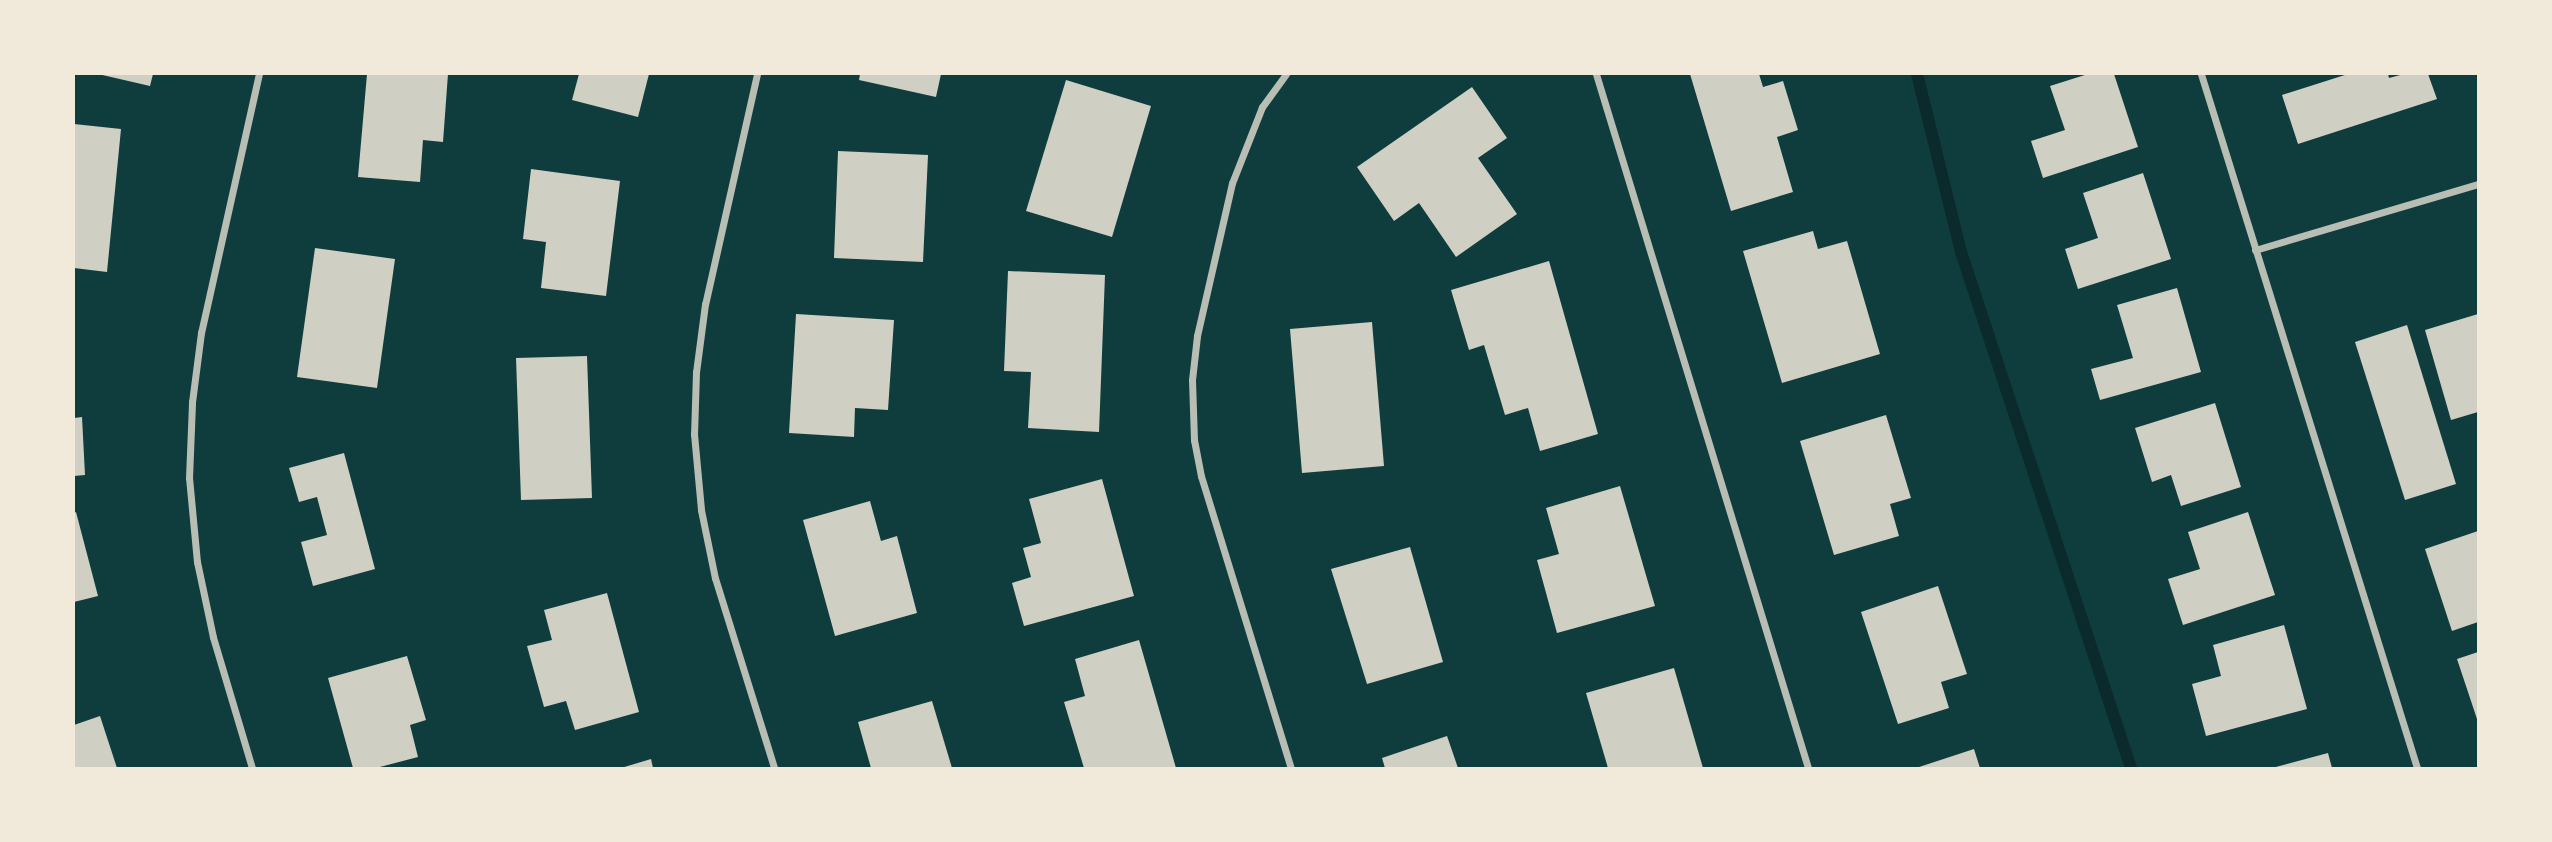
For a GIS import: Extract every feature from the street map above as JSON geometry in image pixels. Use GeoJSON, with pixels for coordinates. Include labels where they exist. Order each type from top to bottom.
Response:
{"type":"FeatureCollection","features":[{"type":"Feature","properties":{"kind":"street"},"geometry":{"type":"LineString","coordinates":[[252,768],[213,638],[197,562],[189,478],[192,402],[201,333],[259,74]]}},
{"type":"Feature","properties":{"kind":"street"},"geometry":{"type":"LineString","coordinates":[[757,74],[705,304],[696,372],[694,433],[701,510],[715,578],[774,768]]}},
{"type":"Feature","properties":{"kind":"street"},"geometry":{"type":"LineString","coordinates":[[1286,74],[1262,107],[1249,132],[1232,183],[1197,336],[1192,380],[1194,440],[1201,476],[1291,768]]}},
{"type":"Feature","properties":{"kind":"street"},"geometry":{"type":"LineString","coordinates":[[1596,74],[1808,768]]}},
{"type":"Feature","properties":{"kind":"street"},"geometry":{"type":"LineString","coordinates":[[2201,74],[2417,768]]}},
{"type":"Feature","properties":{"kind":"street"},"geometry":{"type":"LineString","coordinates":[[2255,250],[2479,184]]}},
{"type":"Feature","properties":{"kind":"building"},"geometry":{"type":"Polygon","coordinates":[[[98,74],[153,74],[150,86],[98,74]]]}},
{"type":"Feature","properties":{"kind":"building"},"geometry":{"type":"Polygon","coordinates":[[[367,74],[448,74],[443,142],[423,140],[420,182],[358,177],[367,74]]]}},
{"type":"Feature","properties":{"kind":"building"},"geometry":{"type":"Polygon","coordinates":[[[579,74],[649,74],[638,117],[572,100],[579,74]]]}},
{"type":"Feature","properties":{"kind":"building"},"geometry":{"type":"Polygon","coordinates":[[[860,74],[941,74],[936,97],[859,80],[860,74]]]}},
{"type":"Feature","properties":{"kind":"building"},"geometry":{"type":"Polygon","coordinates":[[[1690,74],[1759,74],[1763,87],[1783,81],[1798,130],[1777,137],[1793,192],[1731,211],[1690,74]]]}},
{"type":"Feature","properties":{"kind":"building"},"geometry":{"type":"Polygon","coordinates":[[[2088,74],[2114,74],[2138,147],[2043,178],[2031,141],[2065,130],[2050,86],[2088,74]]]}},
{"type":"Feature","properties":{"kind":"building"},"geometry":{"type":"Polygon","coordinates":[[[2348,74],[2388,74],[2389,78],[2404,74],[2428,74],[2437,99],[2298,144],[2282,95],[2348,74]]]}},
{"type":"Feature","properties":{"kind":"building"},"geometry":{"type":"Polygon","coordinates":[[[1066,80],[1151,106],[1112,237],[1026,211],[1066,80]]]}},
{"type":"Feature","properties":{"kind":"building"},"geometry":{"type":"Polygon","coordinates":[[[1472,87],[1507,138],[1478,158],[1517,214],[1456,257],[1419,203],[1394,221],[1357,167],[1472,87]]]}},
{"type":"Feature","properties":{"kind":"building"},"geometry":{"type":"Polygon","coordinates":[[[74,124],[121,129],[107,272],[74,268],[74,124]]]}},
{"type":"Feature","properties":{"kind":"building"},"geometry":{"type":"Polygon","coordinates":[[[838,151],[928,155],[923,262],[834,258],[838,151]]]}},
{"type":"Feature","properties":{"kind":"building"},"geometry":{"type":"Polygon","coordinates":[[[531,169],[620,181],[606,296],[541,288],[546,242],[523,239],[531,169]]]}},
{"type":"Feature","properties":{"kind":"building"},"geometry":{"type":"Polygon","coordinates":[[[2143,173],[2171,259],[2078,289],[2065,249],[2098,238],[2083,193],[2143,173]]]}},
{"type":"Feature","properties":{"kind":"building"},"geometry":{"type":"Polygon","coordinates":[[[1813,231],[1818,249],[1847,241],[1880,354],[1782,383],[1743,251],[1813,231]]]}},
{"type":"Feature","properties":{"kind":"building"},"geometry":{"type":"Polygon","coordinates":[[[315,248],[395,259],[377,388],[297,377],[315,248]]]}},
{"type":"Feature","properties":{"kind":"building"},"geometry":{"type":"Polygon","coordinates":[[[1549,261],[1598,434],[1540,451],[1528,408],[1505,415],[1484,345],[1469,350],[1451,290],[1549,261]]]}},
{"type":"Feature","properties":{"kind":"building"},"geometry":{"type":"Polygon","coordinates":[[[1008,271],[1105,275],[1099,432],[1028,428],[1031,372],[1004,371],[1008,271]]]}},
{"type":"Feature","properties":{"kind":"building"},"geometry":{"type":"Polygon","coordinates":[[[2177,288],[2201,372],[2100,400],[2091,369],[2133,358],[2117,305],[2177,288]]]}},
{"type":"Feature","properties":{"kind":"building"},"geometry":{"type":"Polygon","coordinates":[[[796,314],[894,320],[888,410],[855,408],[854,437],[789,433],[796,314]]]}},
{"type":"Feature","properties":{"kind":"building"},"geometry":{"type":"Polygon","coordinates":[[[2478,314],[2478,412],[2451,420],[2425,330],[2478,314]]]}},
{"type":"Feature","properties":{"kind":"building"},"geometry":{"type":"Polygon","coordinates":[[[1372,322],[1384,466],[1302,473],[1290,329],[1372,322]]]}},
{"type":"Feature","properties":{"kind":"building"},"geometry":{"type":"Polygon","coordinates":[[[2407,325],[2456,484],[2405,500],[2355,342],[2407,325]]]}},
{"type":"Feature","properties":{"kind":"building"},"geometry":{"type":"Polygon","coordinates":[[[587,356],[592,498],[521,500],[516,358],[587,356]]]}},
{"type":"Feature","properties":{"kind":"building"},"geometry":{"type":"Polygon","coordinates":[[[2215,403],[2241,487],[2181,506],[2171,475],[2152,482],[2135,428],[2215,403]]]}},
{"type":"Feature","properties":{"kind":"building"},"geometry":{"type":"Polygon","coordinates":[[[1886,415],[1911,498],[1890,504],[1899,536],[1834,555],[1800,441],[1886,415]]]}},
{"type":"Feature","properties":{"kind":"building"},"geometry":{"type":"Polygon","coordinates":[[[82,417],[85,475],[74,476],[74,418],[82,417]]]}},
{"type":"Feature","properties":{"kind":"building"},"geometry":{"type":"Polygon","coordinates":[[[344,453],[375,569],[313,586],[301,542],[327,535],[317,497],[299,502],[289,468],[344,453]]]}},
{"type":"Feature","properties":{"kind":"building"},"geometry":{"type":"Polygon","coordinates":[[[1102,479],[1134,596],[1024,626],[1012,583],[1031,577],[1023,548],[1041,543],[1029,499],[1102,479]]]}},
{"type":"Feature","properties":{"kind":"building"},"geometry":{"type":"Polygon","coordinates":[[[1620,486],[1655,606],[1557,633],[1537,560],[1559,554],[1546,508],[1620,486]]]}},
{"type":"Feature","properties":{"kind":"building"},"geometry":{"type":"Polygon","coordinates":[[[870,501],[881,541],[897,536],[917,613],[835,636],[803,520],[870,501]]]}},
{"type":"Feature","properties":{"kind":"building"},"geometry":{"type":"Polygon","coordinates":[[[76,512],[98,596],[74,602],[74,513],[76,512]]]}},
{"type":"Feature","properties":{"kind":"building"},"geometry":{"type":"Polygon","coordinates":[[[2248,512],[2275,595],[2183,625],[2168,579],[2200,569],[2188,532],[2248,512]]]}},
{"type":"Feature","properties":{"kind":"building"},"geometry":{"type":"Polygon","coordinates":[[[2478,531],[2478,622],[2452,631],[2425,549],[2478,531]]]}},
{"type":"Feature","properties":{"kind":"building"},"geometry":{"type":"Polygon","coordinates":[[[1410,547],[1443,662],[1367,684],[1331,569],[1410,547]]]}},
{"type":"Feature","properties":{"kind":"building"},"geometry":{"type":"Polygon","coordinates":[[[1938,586],[1967,674],[1941,682],[1949,708],[1898,724],[1861,612],[1938,586]]]}},
{"type":"Feature","properties":{"kind":"building"},"geometry":{"type":"Polygon","coordinates":[[[607,593],[639,712],[575,730],[566,701],[544,707],[527,646],[552,640],[544,610],[607,593]]]}},
{"type":"Feature","properties":{"kind":"building"},"geometry":{"type":"Polygon","coordinates":[[[2284,625],[2307,709],[2206,736],[2192,684],[2221,676],[2213,645],[2284,625]]]}},
{"type":"Feature","properties":{"kind":"building"},"geometry":{"type":"Polygon","coordinates":[[[1139,640],[1176,768],[1084,768],[1064,702],[1085,696],[1075,659],[1139,640]]]}},
{"type":"Feature","properties":{"kind":"building"},"geometry":{"type":"Polygon","coordinates":[[[2478,652],[2478,722],[2457,659],[2478,652]]]}},
{"type":"Feature","properties":{"kind":"building"},"geometry":{"type":"Polygon","coordinates":[[[407,656],[426,720],[410,725],[418,757],[376,768],[353,768],[328,678],[407,656]]]}},
{"type":"Feature","properties":{"kind":"building"},"geometry":{"type":"Polygon","coordinates":[[[1674,668],[1703,768],[1608,768],[1586,693],[1674,668]]]}},
{"type":"Feature","properties":{"kind":"building"},"geometry":{"type":"Polygon","coordinates":[[[932,701],[952,768],[871,768],[858,722],[932,701]]]}},
{"type":"Feature","properties":{"kind":"building"},"geometry":{"type":"Polygon","coordinates":[[[100,716],[117,768],[74,768],[74,725],[100,716]]]}},
{"type":"Feature","properties":{"kind":"building"},"geometry":{"type":"Polygon","coordinates":[[[1447,736],[1458,768],[1385,768],[1382,758],[1447,736]]]}},
{"type":"Feature","properties":{"kind":"building"},"geometry":{"type":"Polygon","coordinates":[[[1974,749],[1980,768],[1916,768],[1974,749]]]}},
{"type":"Feature","properties":{"kind":"building"},"geometry":{"type":"Polygon","coordinates":[[[2328,753],[2332,768],[2272,768],[2328,753]]]}},
{"type":"Feature","properties":{"kind":"building"},"geometry":{"type":"Polygon","coordinates":[[[651,759],[653,768],[621,768],[651,759]]]}},
{"type":"Feature","properties":{"kind":"waterway"},"geometry":{"type":"LineString","coordinates":[[1917,74],[1961,252],[2131,768]]}}]}
